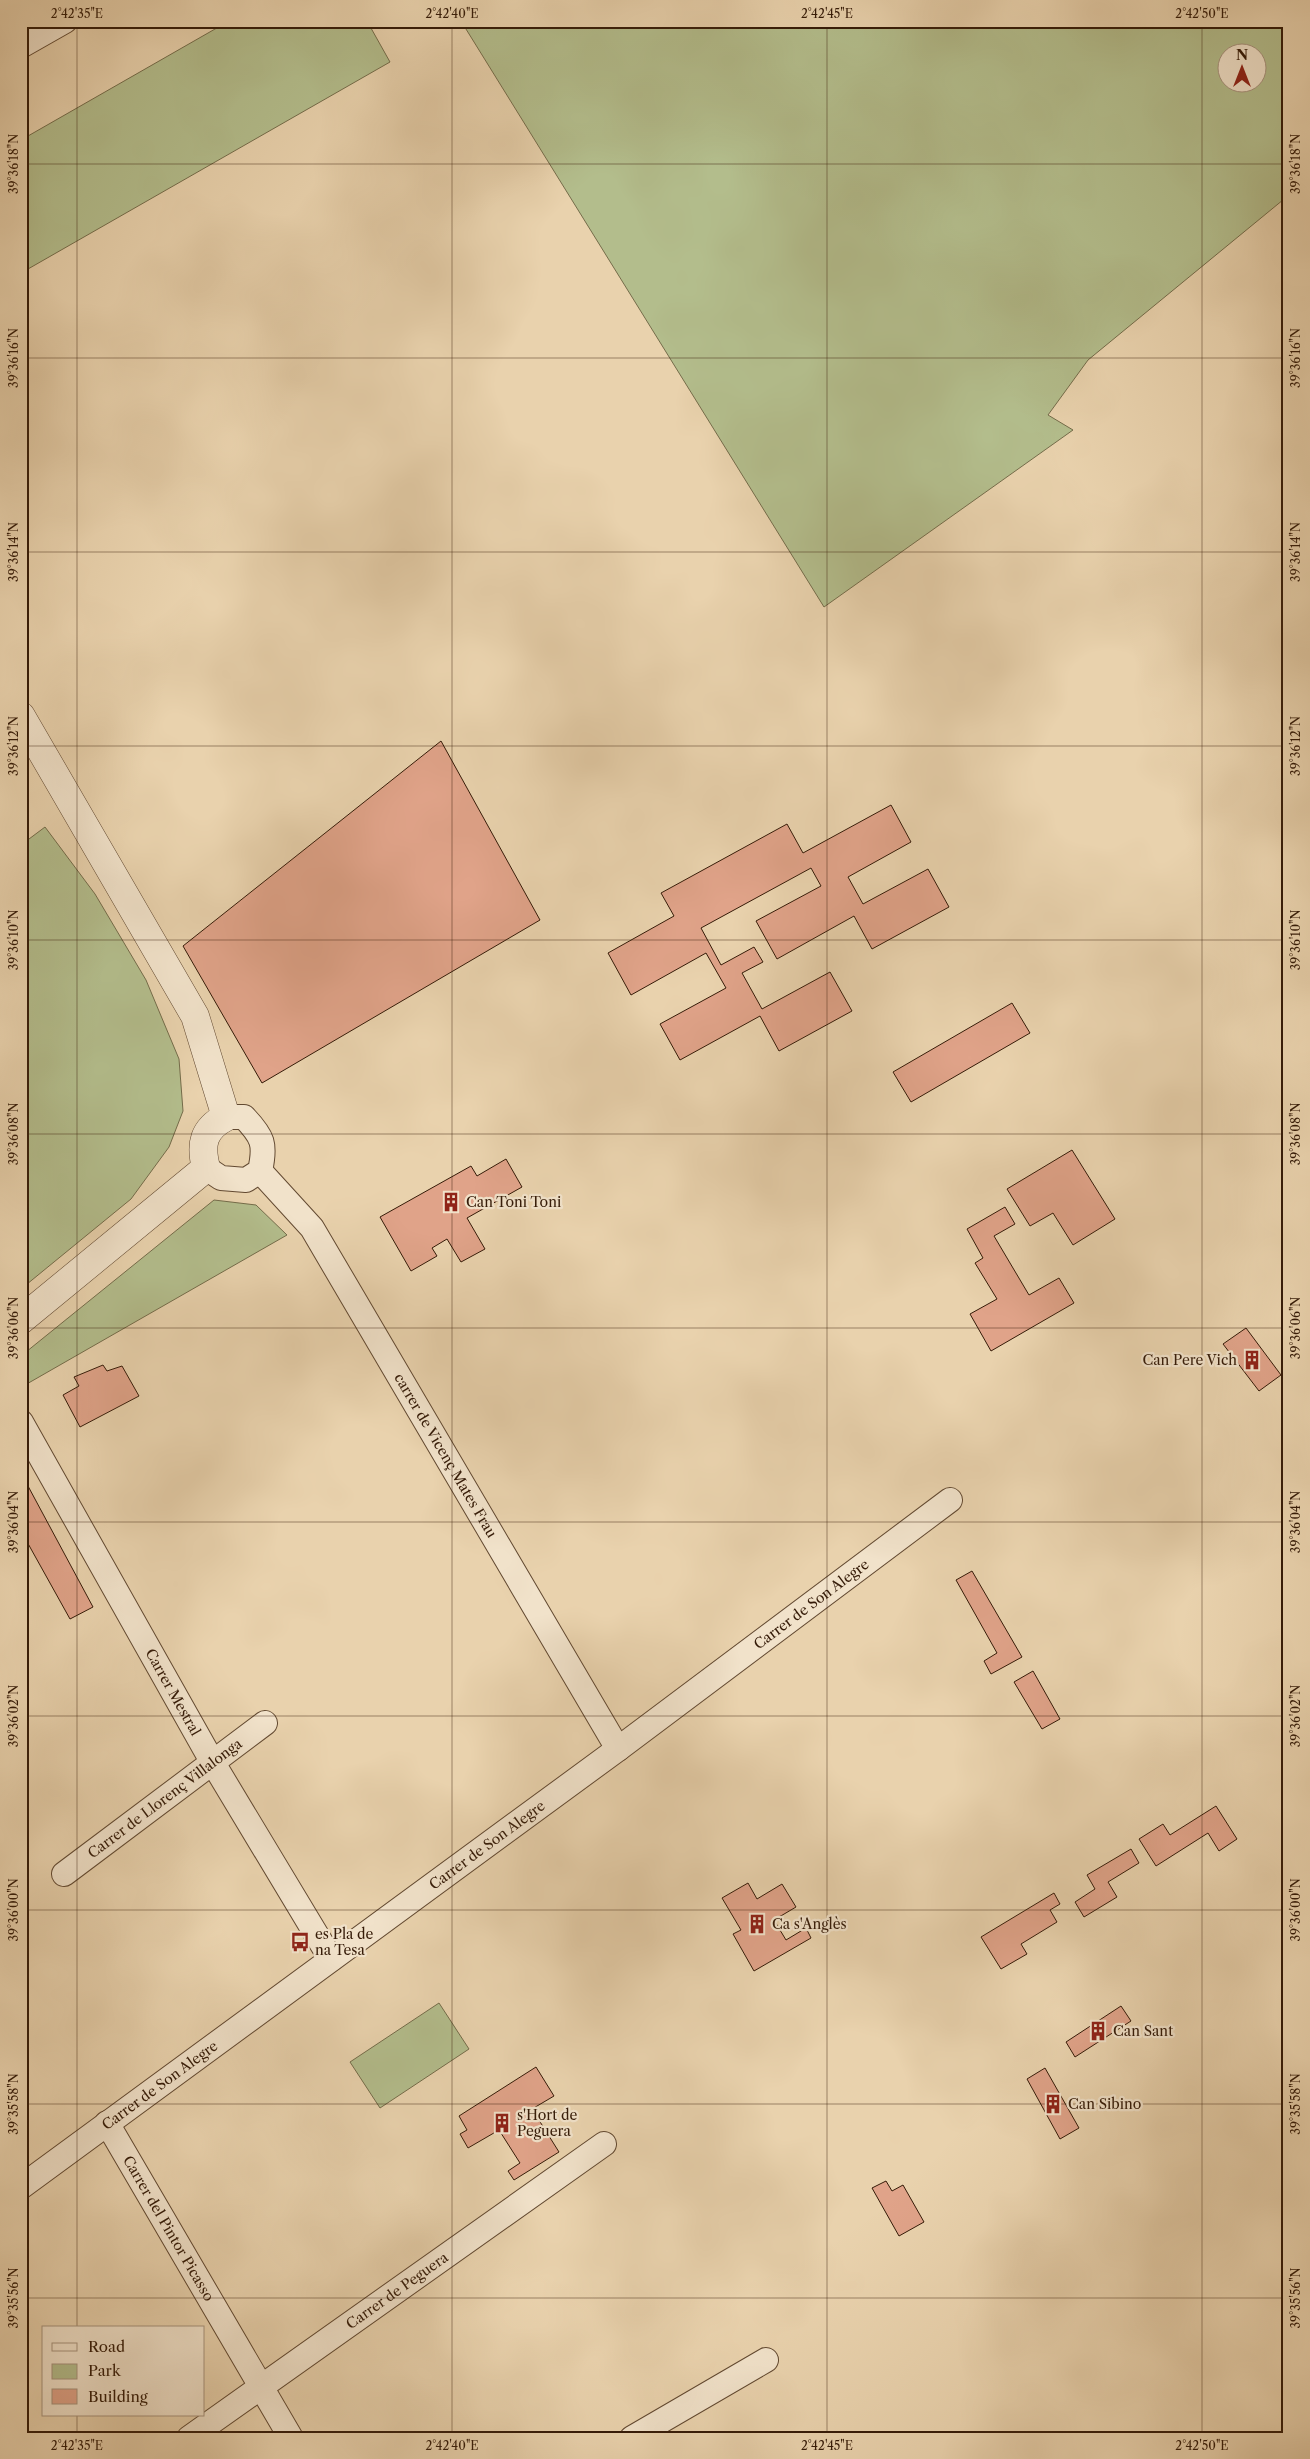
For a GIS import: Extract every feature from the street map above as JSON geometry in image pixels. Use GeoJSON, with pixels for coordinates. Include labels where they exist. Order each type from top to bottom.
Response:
{"type":"FeatureCollection","features":[{"type":"Feature","properties":{"kind":"street"},"geometry":{"type":"LineString","coordinates":[[21,46],[65,21]]}},
{"type":"Feature","properties":{"kind":"street"},"geometry":{"type":"LineString","coordinates":[[21,716],[195,1016],[226,1117]]}},
{"type":"Feature","properties":{"kind":"street"},"geometry":{"type":"LineString","coordinates":[[226,1117],[244,1117],[260,1133],[264,1152],[260,1171],[246,1180],[221,1178],[206,1168],[202,1152],[206,1136],[213,1124],[226,1117]]}},
{"type":"Feature","properties":{"kind":"street"},"geometry":{"type":"LineString","coordinates":[[21,1320],[206,1168]]}},
{"type":"Feature","properties":{"kind":"street","name":"carrer de Vicenç Mates Frau"},"geometry":{"type":"LineString","coordinates":[[260,1171],[312,1228],[618,1749]]}},
{"type":"Feature","properties":{"kind":"street","name":"Carrer Mestral"},"geometry":{"type":"LineString","coordinates":[[21,1422],[213,1763],[331,1959]]}},
{"type":"Feature","properties":{"kind":"street","name":"Carrer de Son Alegre"},"geometry":{"type":"LineString","coordinates":[[21,2187],[618,1749],[950,1500]]}},
{"type":"Feature","properties":{"kind":"street","name":"Carrer de Llorenç Villalonga"},"geometry":{"type":"LineString","coordinates":[[64,1874],[266,1723]]}},
{"type":"Feature","properties":{"kind":"street","name":"Carrer del Pintor Picasso"},"geometry":{"type":"LineString","coordinates":[[107,2123],[291,2438]]}},
{"type":"Feature","properties":{"kind":"street","name":"Carrer de Peguera"},"geometry":{"type":"LineString","coordinates":[[189,2438],[604,2144]]}},
{"type":"Feature","properties":{"kind":"street"},"geometry":{"type":"LineString","coordinates":[[632,2438],[766,2360]]}},
{"type":"Feature","properties":{"kind":"green space"},"geometry":{"type":"Polygon","coordinates":[[[229,21],[367,21],[390,62],[21,273],[21,140],[229,21]]]}},
{"type":"Feature","properties":{"kind":"green space"},"geometry":{"type":"Polygon","coordinates":[[[461,21],[1289,21],[1289,195],[1088,360],[1048,415],[1073,430],[824,607],[461,21]]]}},
{"type":"Feature","properties":{"kind":"green space"},"geometry":{"type":"Polygon","coordinates":[[[45,827],[95,894],[146,980],[179,1059],[183,1111],[169,1147],[131,1199],[21,1289],[21,845],[45,827]]]}},
{"type":"Feature","properties":{"kind":"green space"},"geometry":{"type":"Polygon","coordinates":[[[214,1200],[256,1205],[287,1235],[25,1385],[21,1383],[21,1356],[214,1200]]]}},
{"type":"Feature","properties":{"kind":"green space"},"geometry":{"type":"Polygon","coordinates":[[[439,2003],[469,2049],[380,2108],[350,2062],[439,2003]]]}},
{"type":"Feature","properties":{"kind":"building"},"geometry":{"type":"Polygon","coordinates":[[[441,741],[540,920],[262,1083],[183,946],[441,741]]]}},
{"type":"Feature","properties":{"kind":"building"},"geometry":{"type":"Polygon","coordinates":[[[891,805],[911,842],[848,877],[863,904],[928,869],[949,907],[872,949],[854,916],[777,959],[756,921],[821,886],[811,868],[701,928],[721,965],[754,947],[763,962],[742,973],[762,1009],[830,972],[852,1011],[779,1051],[760,1016],[680,1060],[660,1024],[726,988],[706,953],[631,995],[608,953],[674,916],[661,893],[787,824],[803,853],[891,805]]]}},
{"type":"Feature","properties":{"kind":"building"},"geometry":{"type":"Polygon","coordinates":[[[1012,1003],[1030,1033],[911,1102],[893,1072],[1012,1003]]]}},
{"type":"Feature","properties":{"kind":"building"},"geometry":{"type":"Polygon","coordinates":[[[1072,1150],[1115,1219],[1073,1245],[1053,1213],[1030,1226],[1007,1189],[1072,1150]]]}},
{"type":"Feature","properties":{"kind":"building","name":"Can Toni Toni"},"geometry":{"type":"Polygon","coordinates":[[[506,1159],[522,1187],[467,1218],[485,1249],[461,1262],[447,1239],[432,1248],[437,1256],[411,1271],[380,1217],[471,1166],[477,1176],[506,1159]]]}},
{"type":"Feature","properties":{"kind":"building"},"geometry":{"type":"Polygon","coordinates":[[[1005,1207],[1015,1224],[994,1236],[1029,1295],[1059,1278],[1074,1303],[991,1351],[970,1314],[997,1299],[975,1263],[983,1258],[967,1229],[1005,1207]]]}},
{"type":"Feature","properties":{"kind":"building","name":"Can Pere Vich"},"geometry":{"type":"Polygon","coordinates":[[[1246,1328],[1281,1375],[1259,1391],[1223,1344],[1246,1328]]]}},
{"type":"Feature","properties":{"kind":"building"},"geometry":{"type":"Polygon","coordinates":[[[103,1365],[107,1371],[122,1366],[139,1396],[80,1427],[63,1395],[79,1386],[74,1377],[103,1365]]]}},
{"type":"Feature","properties":{"kind":"building"},"geometry":{"type":"Polygon","coordinates":[[[21,1473],[93,1607],[70,1619],[21,1531],[21,1473]]]}},
{"type":"Feature","properties":{"kind":"building"},"geometry":{"type":"Polygon","coordinates":[[[972,1571],[1022,1657],[991,1674],[984,1661],[997,1653],[956,1580],[972,1571]]]}},
{"type":"Feature","properties":{"kind":"building"},"geometry":{"type":"Polygon","coordinates":[[[1033,1671],[1060,1719],[1042,1729],[1014,1682],[1033,1671]]]}},
{"type":"Feature","properties":{"kind":"building"},"geometry":{"type":"Polygon","coordinates":[[[1216,1806],[1237,1839],[1219,1851],[1208,1833],[1156,1866],[1139,1839],[1163,1824],[1170,1835],[1216,1806]]]}},
{"type":"Feature","properties":{"kind":"building"},"geometry":{"type":"Polygon","coordinates":[[[1131,1849],[1139,1863],[1108,1882],[1117,1897],[1084,1917],[1075,1902],[1095,1889],[1087,1875],[1131,1849]]]}},
{"type":"Feature","properties":{"kind":"building","name":"Ca s'Anglès"},"geometry":{"type":"Polygon","coordinates":[[[748,1883],[757,1899],[782,1884],[796,1907],[774,1920],[786,1940],[806,1928],[811,1938],[754,1971],[733,1934],[741,1930],[722,1898],[748,1883]]]}},
{"type":"Feature","properties":{"kind":"building"},"geometry":{"type":"Polygon","coordinates":[[[1054,1893],[1060,1904],[1050,1910],[1057,1922],[1021,1944],[1027,1954],[1001,1969],[981,1937],[1054,1893]]]}},
{"type":"Feature","properties":{"kind":"building","name":"Can Sant"},"geometry":{"type":"Polygon","coordinates":[[[1121,2006],[1131,2021],[1075,2057],[1066,2042],[1121,2006]]]}},
{"type":"Feature","properties":{"kind":"building","name":"s'Hort de Peguera"},"geometry":{"type":"Polygon","coordinates":[[[536,2067],[554,2096],[532,2109],[559,2152],[514,2180],[508,2171],[520,2163],[499,2130],[468,2148],[460,2134],[467,2130],[459,2116],[536,2067]]]}},
{"type":"Feature","properties":{"kind":"building","name":"Can Sibino"},"geometry":{"type":"Polygon","coordinates":[[[1045,2068],[1079,2128],[1060,2139],[1027,2079],[1045,2068]]]}},
{"type":"Feature","properties":{"kind":"building"},"geometry":{"type":"Polygon","coordinates":[[[886,2181],[892,2191],[903,2185],[924,2222],[899,2236],[872,2188],[886,2181]]]}},
{"type":"Feature","properties":{"kind":"place","name":"Can Toni Toni"},"geometry":{"type":"Point","coordinates":[451,1202]}},
{"type":"Feature","properties":{"kind":"place","name":"Can Pere Vich"},"geometry":{"type":"Point","coordinates":[1252,1360]}},
{"type":"Feature","properties":{"kind":"place","name":"Ca s'Anglès"},"geometry":{"type":"Point","coordinates":[757,1924]}},
{"type":"Feature","properties":{"kind":"place","name":"es Pla de na Tesa"},"geometry":{"type":"Point","coordinates":[300,1942]}},
{"type":"Feature","properties":{"kind":"place","name":"Can Sant"},"geometry":{"type":"Point","coordinates":[1098,2031]}},
{"type":"Feature","properties":{"kind":"place","name":"Can Sibino"},"geometry":{"type":"Point","coordinates":[1053,2104]}},
{"type":"Feature","properties":{"kind":"place","name":"s'Hort de Peguera"},"geometry":{"type":"Point","coordinates":[502,2123]}}]}
